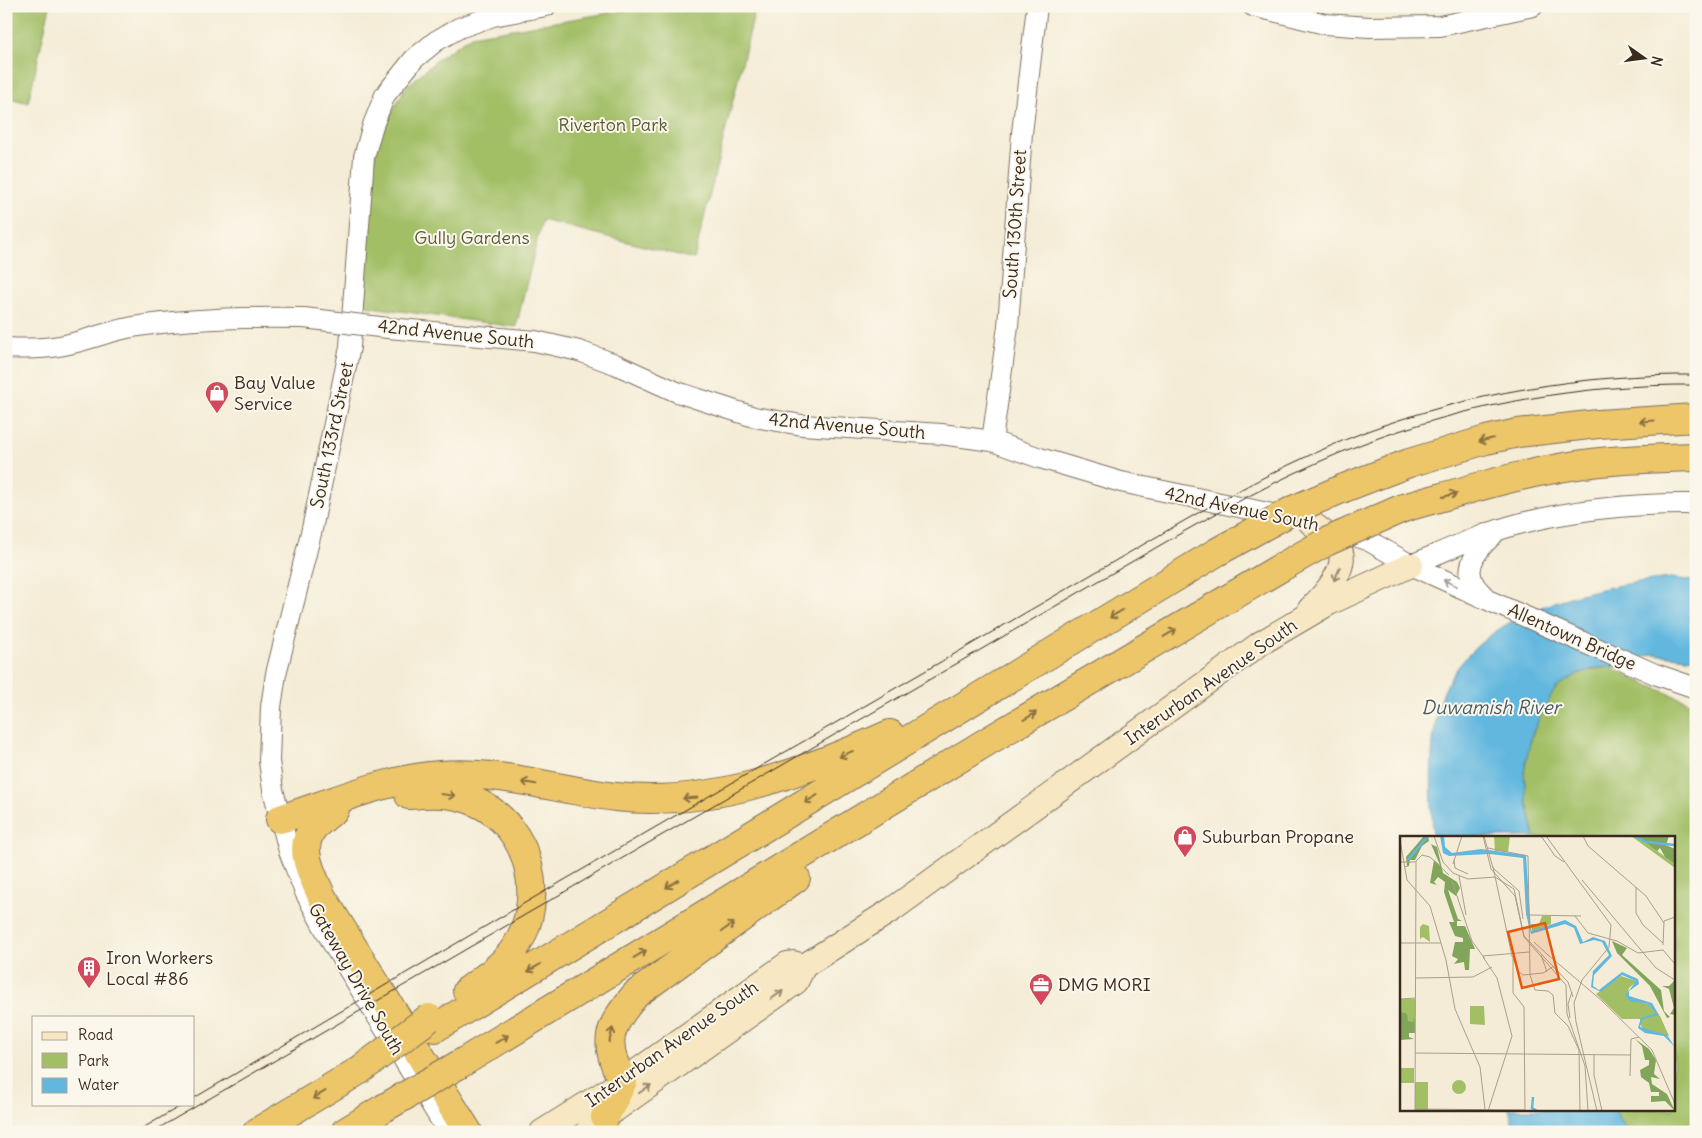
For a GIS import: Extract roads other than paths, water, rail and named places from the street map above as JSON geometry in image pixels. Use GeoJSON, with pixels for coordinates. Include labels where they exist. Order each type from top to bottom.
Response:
{"type":"FeatureCollection","features":[{"type":"Feature","properties":{"kind":"highway"},"geometry":{"type":"LineString","coordinates":[[257,1132],[360,1070],[432,1023],[1017,674],[1217,552],[1295,510],[1344,488],[1409,463],[1518,432],[1598,424],[1696,418]]}},
{"type":"Feature","properties":{"kind":"highway"},"geometry":{"type":"LineString","coordinates":[[345,1132],[460,1064],[988,741],[1326,542],[1403,508],[1499,481],[1599,462],[1696,457]]}},
{"type":"Feature","properties":{"kind":"highway"},"geometry":{"type":"LineString","coordinates":[[280,819],[377,788],[411,779],[439,775],[484,775],[579,792],[653,800],[695,798],[728,792],[833,760],[1017,674]]}},
{"type":"Feature","properties":{"kind":"highway"},"geometry":{"type":"LineString","coordinates":[[596,1124],[622,1081],[614,1066],[609,1040],[616,1020],[636,994],[988,741]]}},
{"type":"Feature","properties":{"kind":"highway"},"geometry":{"type":"LineString","coordinates":[[280,819],[403,796],[434,793],[454,795],[475,802],[504,820],[516,836],[530,871],[532,896],[530,913],[524,930],[515,948],[499,966],[432,1023]]}},
{"type":"Feature","properties":{"kind":"highway"},"geometry":{"type":"LineString","coordinates":[[335,809],[313,828],[306,844],[308,863],[322,897],[468,1132]]}},
{"type":"Feature","properties":{"kind":"main road"},"geometry":{"type":"LineString","coordinates":[[1297,622],[1326,593],[1340,568],[1339,546],[1310,522]]}},
{"type":"Feature","properties":{"kind":"main road","name":"Interurban Avenue South"},"geometry":{"type":"LineString","coordinates":[[596,1124],[796,982],[804,966],[893,909],[1261,643],[1329,603],[1411,565]]}},
{"type":"Feature","properties":{"kind":"main road","name":"Interurban Avenue South"},"geometry":{"type":"LineString","coordinates":[[542,1132],[622,1081],[787,964],[793,963],[804,966]]}},
{"type":"Feature","properties":{"kind":"street","name":"South 133rd Street"},"geometry":{"type":"LineString","coordinates":[[280,819],[269,761],[270,707],[276,674],[318,502],[350,347],[364,157],[373,125],[385,95],[414,59],[436,40],[459,28],[493,16],[546,6]]}},
{"type":"Feature","properties":{"kind":"street","name":"South 130th Street"},"geometry":{"type":"LineString","coordinates":[[992,441],[1008,326],[1022,132],[1038,6]]}},
{"type":"Feature","properties":{"kind":"street"},"geometry":{"type":"LineString","coordinates":[[1253,6],[1325,24],[1369,27],[1440,26],[1533,6]]}},
{"type":"Feature","properties":{"kind":"street","name":"42nd Avenue South"},"geometry":{"type":"LineString","coordinates":[[6,348],[28,349],[60,346],[131,328],[188,320],[240,317],[304,318],[388,328],[535,341],[579,351],[615,364],[677,392],[754,417],[802,425],[941,434],[992,441],[1040,458],[1121,482],[1310,522],[1369,541],[1411,565],[1490,601]]}},
{"type":"Feature","properties":{"kind":"street","name":"Interurban Avenue South"},"geometry":{"type":"LineString","coordinates":[[1411,565],[1498,531],[1531,522],[1611,507],[1696,504]]}},
{"type":"Feature","properties":{"kind":"street"},"geometry":{"type":"LineString","coordinates":[[1490,601],[1474,584],[1471,564],[1475,553],[1481,545],[1498,531]]}},
{"type":"Feature","properties":{"kind":"street","name":"Allentown Bridge"},"geometry":{"type":"LineString","coordinates":[[1490,601],[1655,674],[1696,688]]}},
{"type":"Feature","properties":{"kind":"street","name":"Gateway Drive South"},"geometry":{"type":"LineString","coordinates":[[280,819],[289,851],[305,892],[334,946],[448,1132]]}},
{"type":"Feature","properties":{"kind":"water","name":"Duwamish River"},"geometry":{"type":"Polygon","coordinates":[[[1671,578],[1696,581],[1696,659],[1653,654],[1612,667],[1596,668],[1576,675],[1556,688],[1542,712],[1531,737],[1524,772],[1527,802],[1535,836],[1433,836],[1431,779],[1433,737],[1441,699],[1448,683],[1466,657],[1489,636],[1516,619],[1546,605],[1609,587],[1671,578]]]}},
{"type":"Feature","properties":{"kind":"water"},"geometry":{"type":"Polygon","coordinates":[[[1509,1110],[1615,1110],[1627,1132],[1515,1132],[1509,1110]]]}},
{"type":"Feature","properties":{"kind":"tram line"},"geometry":{"type":"LineString","coordinates":[[195,1097],[535,897],[1170,529],[1288,465],[1337,443],[1402,419],[1484,397],[1569,382],[1611,378],[1696,375]]}},
{"type":"Feature","properties":{"kind":"tram line"},"geometry":{"type":"LineString","coordinates":[[152,1132],[1176,536],[1290,475],[1362,444],[1402,430],[1484,407],[1526,399],[1611,388],[1696,385]]}},
{"type":"Feature","properties":{"kind":"tram line"},"geometry":{"type":"LineString","coordinates":[[136,1132],[181,1106]]}},
{"type":"Feature","properties":{"kind":"place","name":"Bay Value Service"},"geometry":{"type":"Point","coordinates":[217,414]}},
{"type":"Feature","properties":{"kind":"place","name":"Suburban Propane"},"geometry":{"type":"Point","coordinates":[1185,858]}},
{"type":"Feature","properties":{"kind":"place","name":"Iron Workers Local #86"},"geometry":{"type":"Point","coordinates":[89,989]}},
{"type":"Feature","properties":{"kind":"place","name":"DMG MORI"},"geometry":{"type":"Point","coordinates":[1041,1006]}},
{"type":"Feature","properties":{"kind":"park label","name":"Riverton Park"},"geometry":{"type":"Point","coordinates":[613,125]}},
{"type":"Feature","properties":{"kind":"park label","name":"Gully Gardens"},"geometry":{"type":"Point","coordinates":[472,238]}}]}
